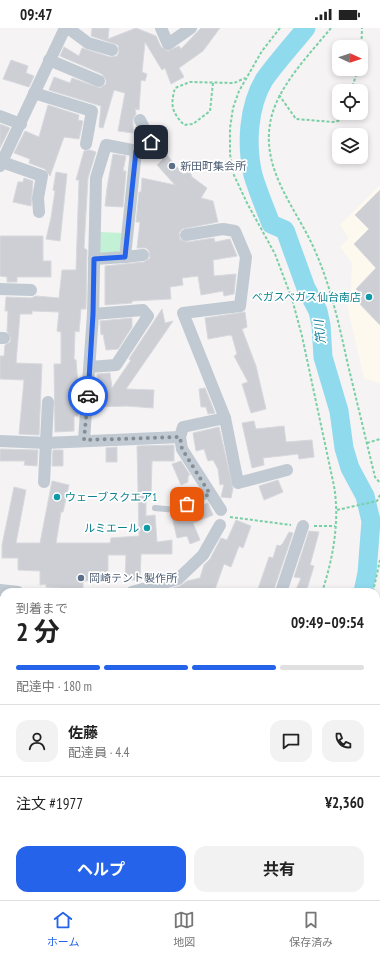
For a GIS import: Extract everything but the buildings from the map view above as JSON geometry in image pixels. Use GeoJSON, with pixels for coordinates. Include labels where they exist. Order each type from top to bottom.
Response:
{"type":"FeatureCollection","features":[{"type":"Feature","properties":{"kind":"street"},"geometry":{"type":"LineString","coordinates":[[39,212],[38,198],[42,176],[1,164],[65,28]]}},
{"type":"Feature","properties":{"kind":"street"},"geometry":{"type":"LineString","coordinates":[[68,28],[88,43],[112,50]]}},
{"type":"Feature","properties":{"kind":"street"},"geometry":{"type":"LineString","coordinates":[[161,28],[168,44],[191,28]]}},
{"type":"Feature","properties":{"kind":"street"},"geometry":{"type":"LineString","coordinates":[[49,60],[99,81]]}},
{"type":"Feature","properties":{"kind":"street"},"geometry":{"type":"LineString","coordinates":[[34,92],[92,111],[86,144]]}},
{"type":"Feature","properties":{"kind":"street"},"geometry":{"type":"LineString","coordinates":[[0,116],[21,124]]}},
{"type":"Feature","properties":{"kind":"street"},"geometry":{"type":"LineString","coordinates":[[84,440],[93,314],[96,178],[106,145],[148,153],[151,142],[140,120]]}},
{"type":"Feature","properties":{"kind":"street"},"geometry":{"type":"LineString","coordinates":[[125,257],[136,151]]}},
{"type":"Feature","properties":{"kind":"street"},"geometry":{"type":"LineString","coordinates":[[186,235],[223,229],[235,231],[246,257],[240,306],[183,313],[224,418],[238,483],[287,470]]}},
{"type":"Feature","properties":{"kind":"street"},"geometry":{"type":"LineString","coordinates":[[94,259],[143,255]]}},
{"type":"Feature","properties":{"kind":"street"},"geometry":{"type":"LineString","coordinates":[[0,289],[31,290]]}},
{"type":"Feature","properties":{"kind":"street"},"geometry":{"type":"LineString","coordinates":[[90,367],[116,365],[148,316],[144,310],[93,314]]}},
{"type":"Feature","properties":{"kind":"street"},"geometry":{"type":"LineString","coordinates":[[44,482],[48,402]]}},
{"type":"Feature","properties":{"kind":"street"},"geometry":{"type":"LineString","coordinates":[[146,588],[178,579],[203,555],[222,517],[210,494],[182,449],[180,437],[183,427],[224,418]]}},
{"type":"Feature","properties":{"kind":"street"},"geometry":{"type":"LineString","coordinates":[[0,441],[46,443],[84,440],[180,437]]}},
{"type":"Feature","properties":{"kind":"street"},"geometry":{"type":"LineString","coordinates":[[282,588],[303,526]]}},
{"type":"Feature","properties":{"kind":"lane"},"geometry":{"type":"LineString","coordinates":[[155,508],[176,510],[210,494]]}},
{"type":"Feature","properties":{"kind":"path"},"geometry":{"type":"LineString","coordinates":[[280,28],[262,51],[246,78],[233,108],[230,128],[230,154],[233,173],[247,203],[275,254],[292,299],[302,336],[330,464],[338,504],[330,569],[323,588]]}},
{"type":"Feature","properties":{"kind":"path"},"geometry":{"type":"LineString","coordinates":[[331,28],[280,95],[273,109],[268,139],[273,167],[280,184],[308,236],[326,275],[375,477],[380,482]]}},
{"type":"Feature","properties":{"kind":"path"},"geometry":{"type":"LineString","coordinates":[[362,28],[362,40]]}},
{"type":"Feature","properties":{"kind":"path"},"geometry":{"type":"LineString","coordinates":[[212,83],[210,111],[193,124],[184,125],[176,116],[171,103],[175,88],[190,82],[234,83],[246,78]]}},
{"type":"Feature","properties":{"kind":"path"},"geometry":{"type":"LineString","coordinates":[[280,95],[296,119],[333,122],[341,120]]}},
{"type":"Feature","properties":{"kind":"path"},"geometry":{"type":"LineString","coordinates":[[367,443],[380,439]]}},
{"type":"Feature","properties":{"kind":"path"},"geometry":{"type":"LineString","coordinates":[[337,510],[377,501],[380,495]]}},
{"type":"Feature","properties":{"kind":"path"},"geometry":{"type":"LineString","coordinates":[[222,517],[303,526],[335,526]]}},
{"type":"Feature","properties":{"kind":"path"},"geometry":{"type":"LineString","coordinates":[[374,588],[380,560]]}},
{"type":"Feature","properties":{"kind":"shaded area"},"geometry":{"type":"Polygon","coordinates":[[[380,185],[380,383],[364,379],[347,305],[351,289],[352,263],[340,247],[349,238],[340,225],[380,185]]]}},
{"type":"Feature","properties":{"kind":"green space"},"geometry":{"type":"Polygon","coordinates":[[[99,232],[123,233],[122,247],[117,253],[104,255],[100,251],[99,232]]]}},
{"type":"Feature","properties":{"kind":"waterway","name":"笊川"},"geometry":{"type":"LineString","coordinates":[[306,28],[268,74],[259,91],[250,126],[249,139],[251,163],[259,194],[271,224],[285,230],[306,288],[318,311],[321,325],[323,357],[339,411],[344,448],[350,468],[365,496],[371,521],[367,573],[364,588]]}},
{"type":"Feature","properties":{"kind":"way so far"},"geometry":{"type":"LineString","coordinates":[[88,396],[84,440],[180,437],[182,449],[210,494],[187,504]]}},
{"type":"Feature","properties":{"kind":"place","name":"新田町集会所"},"geometry":{"type":"Point","coordinates":[172,166]}},
{"type":"Feature","properties":{"kind":"place","name":"ベガスベガス仙台南店"},"geometry":{"type":"Point","coordinates":[369,297]}},
{"type":"Feature","properties":{"kind":"place","name":"ウェーブスクエア1"},"geometry":{"type":"Point","coordinates":[57,497]}},
{"type":"Feature","properties":{"kind":"place","name":"ルミエール"},"geometry":{"type":"Point","coordinates":[147,528]}},
{"type":"Feature","properties":{"kind":"place","name":"岡崎テント製作所"},"geometry":{"type":"Point","coordinates":[81,578]}},
{"type":"Feature","properties":{"kind":"route"},"geometry":{"type":"LineString","coordinates":[[88,396],[93,314],[94,259],[125,257],[136,151],[148,153],[151,142]]}}]}
